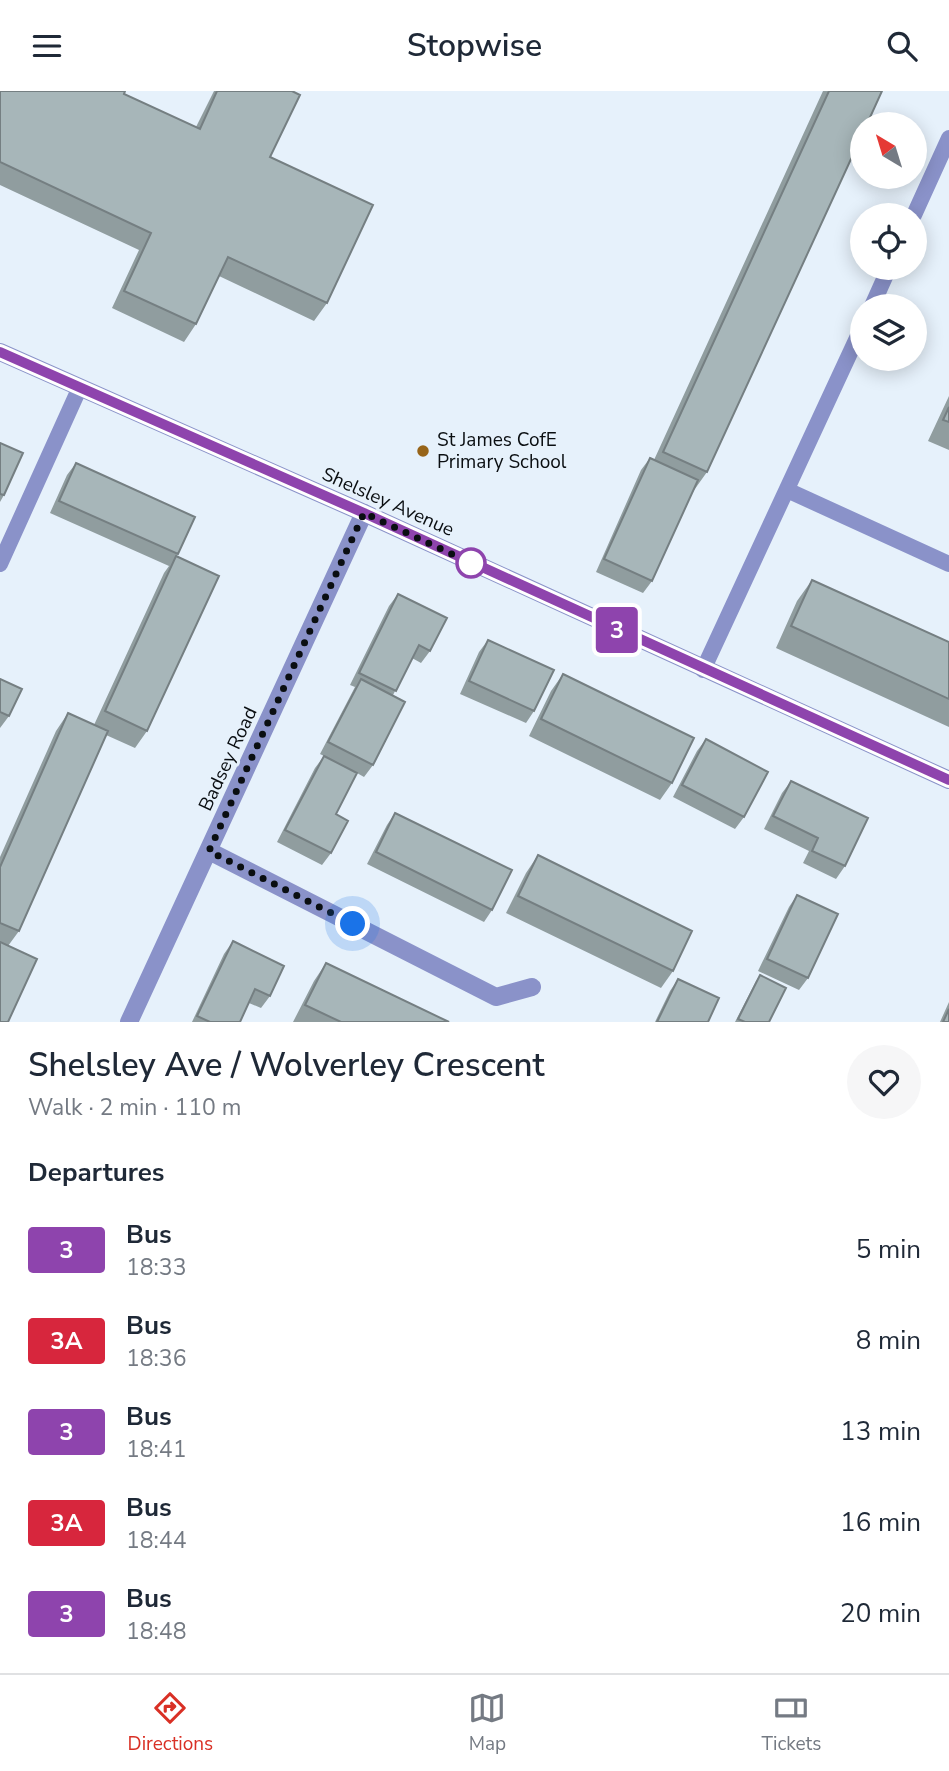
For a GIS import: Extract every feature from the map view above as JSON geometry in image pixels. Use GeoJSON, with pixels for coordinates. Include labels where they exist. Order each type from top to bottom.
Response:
{"type":"FeatureCollection","features":[{"type":"Feature","properties":{"kind":"street","name":"Shelsley Avenue"},"geometry":{"type":"LineString","coordinates":[[0,352],[364,513],[949,781]]}},
{"type":"Feature","properties":{"kind":"street","name":"Badsey Road"},"geometry":{"type":"LineString","coordinates":[[129,1022],[364,513]]}},
{"type":"Feature","properties":{"kind":"street"},"geometry":{"type":"LineString","coordinates":[[209,851],[496,997],[532,987]]}},
{"type":"Feature","properties":{"kind":"lane"},"geometry":{"type":"LineString","coordinates":[[921,203],[943,164],[949,138]]}},
{"type":"Feature","properties":{"kind":"lane"},"geometry":{"type":"LineString","coordinates":[[704,670],[850,353]]}},
{"type":"Feature","properties":{"kind":"lane"},"geometry":{"type":"LineString","coordinates":[[0,564],[80,387]]}},
{"type":"Feature","properties":{"kind":"lane"},"geometry":{"type":"LineString","coordinates":[[786,490],[949,564]]}},
{"type":"Feature","properties":{"kind":"building"},"geometry":{"type":"Polygon","coordinates":[[[0,91],[125,91],[124,94],[200,129],[217,91],[292,91],[300,95],[270,157],[373,205],[327,303],[228,257],[196,324],[124,291],[151,233],[0,162],[0,91]]]}},
{"type":"Feature","properties":{"kind":"building"},"geometry":{"type":"Polygon","coordinates":[[[829,91],[882,91],[872,112],[850,112],[850,161],[707,472],[663,452],[829,91]]]}},
{"type":"Feature","properties":{"kind":"building"},"geometry":{"type":"Polygon","coordinates":[[[949,407],[949,422],[943,420],[949,407]]]}},
{"type":"Feature","properties":{"kind":"building"},"geometry":{"type":"Polygon","coordinates":[[[0,443],[23,453],[4,495],[0,494],[0,443]]]}},
{"type":"Feature","properties":{"kind":"building"},"geometry":{"type":"Polygon","coordinates":[[[650,458],[698,480],[652,581],[604,559],[650,458]]]}},
{"type":"Feature","properties":{"kind":"building"},"geometry":{"type":"Polygon","coordinates":[[[76,463],[195,517],[178,554],[59,501],[76,463]]]}},
{"type":"Feature","properties":{"kind":"building"},"geometry":{"type":"Polygon","coordinates":[[[176,556],[219,576],[147,731],[105,711],[176,556]]]}},
{"type":"Feature","properties":{"kind":"building"},"geometry":{"type":"Polygon","coordinates":[[[812,580],[949,642],[949,699],[791,626],[812,580]]]}},
{"type":"Feature","properties":{"kind":"building"},"geometry":{"type":"Polygon","coordinates":[[[398,594],[447,618],[430,651],[419,645],[396,691],[359,673],[398,594]]]}},
{"type":"Feature","properties":{"kind":"building"},"geometry":{"type":"Polygon","coordinates":[[[488,640],[554,670],[534,711],[469,681],[488,640]]]}},
{"type":"Feature","properties":{"kind":"building"},"geometry":{"type":"Polygon","coordinates":[[[563,674],[694,738],[672,783],[541,719],[563,674]]]}},
{"type":"Feature","properties":{"kind":"building"},"geometry":{"type":"Polygon","coordinates":[[[0,679],[22,689],[9,716],[0,712],[0,679]]]}},
{"type":"Feature","properties":{"kind":"building"},"geometry":{"type":"Polygon","coordinates":[[[361,679],[405,702],[373,765],[328,742],[361,679]]]}},
{"type":"Feature","properties":{"kind":"building"},"geometry":{"type":"Polygon","coordinates":[[[68,713],[108,731],[19,931],[0,923],[0,867],[68,713]]]}},
{"type":"Feature","properties":{"kind":"building"},"geometry":{"type":"Polygon","coordinates":[[[706,739],[768,772],[744,817],[682,785],[706,739]]]}},
{"type":"Feature","properties":{"kind":"building"},"geometry":{"type":"Polygon","coordinates":[[[324,756],[357,773],[336,814],[348,821],[331,853],[285,830],[324,756]]]}},
{"type":"Feature","properties":{"kind":"building"},"geometry":{"type":"Polygon","coordinates":[[[791,781],[868,818],[845,866],[812,851],[818,838],[773,816],[791,781]]]}},
{"type":"Feature","properties":{"kind":"building"},"geometry":{"type":"Polygon","coordinates":[[[395,813],[512,870],[492,910],[376,852],[395,813]]]}},
{"type":"Feature","properties":{"kind":"building"},"geometry":{"type":"Polygon","coordinates":[[[538,855],[692,931],[673,971],[518,896],[538,855]]]}},
{"type":"Feature","properties":{"kind":"building"},"geometry":{"type":"Polygon","coordinates":[[[797,895],[838,914],[808,978],[767,959],[797,895]]]}},
{"type":"Feature","properties":{"kind":"building"},"geometry":{"type":"Polygon","coordinates":[[[233,941],[284,966],[270,996],[255,989],[240,1022],[210,1022],[197,1016],[233,941]]]}},
{"type":"Feature","properties":{"kind":"building"},"geometry":{"type":"Polygon","coordinates":[[[0,942],[37,959],[8,1022],[0,1022],[0,942]]]}},
{"type":"Feature","properties":{"kind":"building"},"geometry":{"type":"Polygon","coordinates":[[[326,963],[449,1022],[341,1022],[305,1005],[326,963]]]}},
{"type":"Feature","properties":{"kind":"building"},"geometry":{"type":"Polygon","coordinates":[[[760,975],[786,988],[769,1022],[745,1022],[738,1019],[760,975]]]}},
{"type":"Feature","properties":{"kind":"building"},"geometry":{"type":"Polygon","coordinates":[[[678,979],[719,998],[708,1022],[657,1022],[678,979]]]}},
{"type":"Feature","properties":{"kind":"building"},"geometry":{"type":"Polygon","coordinates":[[[949,1009],[949,1022],[943,1022],[949,1009]]]}},
{"type":"Feature","properties":{"kind":"bus line","name":"3"},"geometry":{"type":"LineString","coordinates":[[0,352],[364,513],[949,780]]}},
{"type":"Feature","properties":{"kind":"place","name":"St James CofE Primary School"},"geometry":{"type":"Point","coordinates":[423,451]}},
{"type":"Feature","properties":{"kind":"route"},"geometry":{"type":"LineString","coordinates":[[353,924],[209,851],[364,513],[471,563]]}}]}
